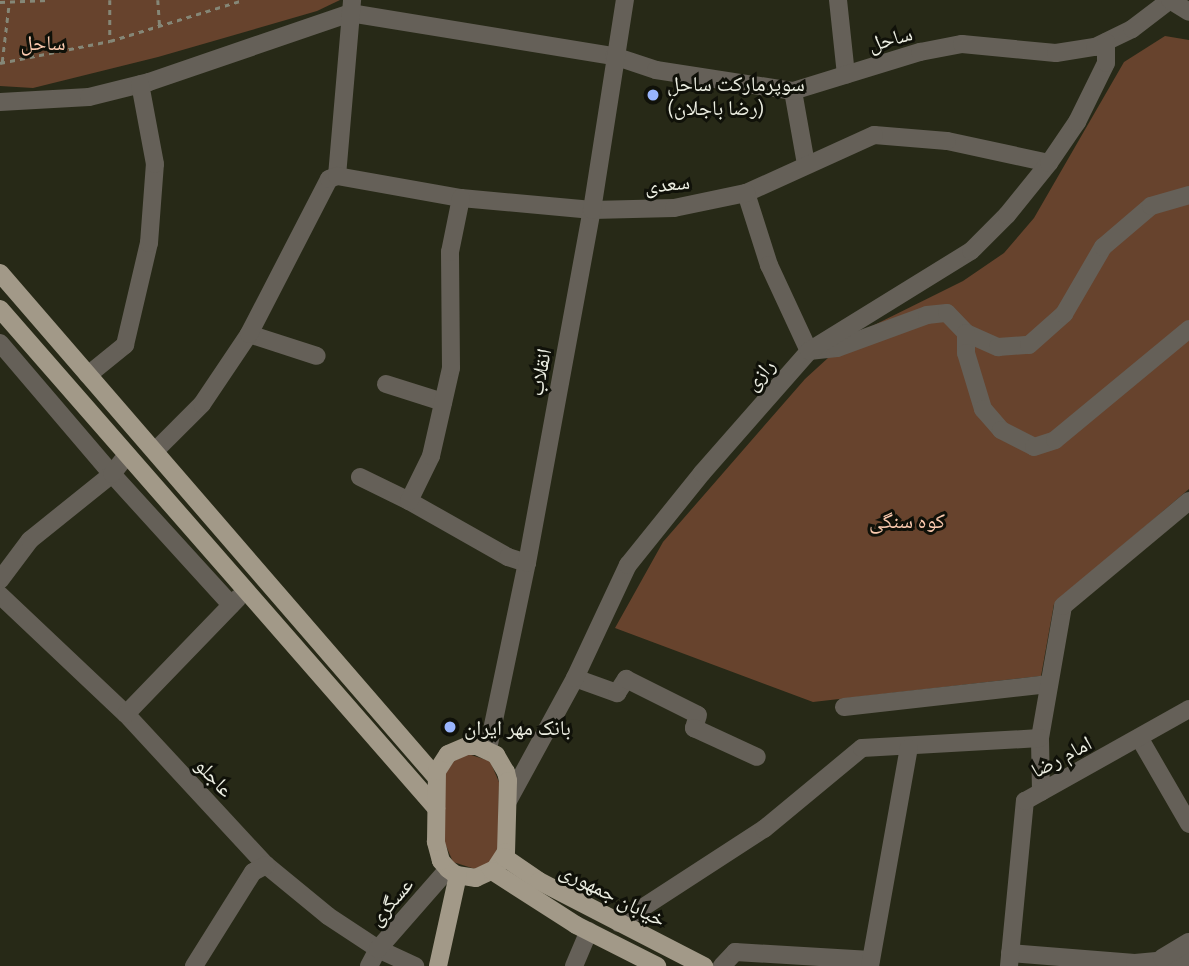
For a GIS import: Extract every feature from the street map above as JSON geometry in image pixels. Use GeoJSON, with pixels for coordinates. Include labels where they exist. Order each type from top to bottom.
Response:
{"type":"FeatureCollection","features":[{"type":"Feature","properties":{"kind":"main road"},"geometry":{"type":"LineString","coordinates":[[0,273],[436,777]]}},
{"type":"Feature","properties":{"kind":"main road"},"geometry":{"type":"LineString","coordinates":[[0,309],[436,808]]}},
{"type":"Feature","properties":{"kind":"main road"},"geometry":{"type":"LineString","coordinates":[[126,456],[150,445]]}},
{"type":"Feature","properties":{"kind":"main road"},"geometry":{"type":"LineString","coordinates":[[477,746],[488,750],[496,755],[506,772],[508,842],[498,864],[476,878],[453,872],[437,852],[436,777],[442,762],[457,749],[477,746]]}},
{"type":"Feature","properties":{"kind":"main road","name":"خیابان جمهوری"},"geometry":{"type":"LineString","coordinates":[[498,864],[539,881],[704,966]]}},
{"type":"Feature","properties":{"kind":"main road","name":"خیابان جمهوری"},"geometry":{"type":"LineString","coordinates":[[498,864],[526,895],[657,966]]}},
{"type":"Feature","properties":{"kind":"main road"},"geometry":{"type":"LineString","coordinates":[[438,966],[453,872]]}},
{"type":"Feature","properties":{"kind":"street","name":"انقلاب"},"geometry":{"type":"LineString","coordinates":[[488,750],[527,563],[592,210],[614,55],[625,0]]}},
{"type":"Feature","properties":{"kind":"street"},"geometry":{"type":"LineString","coordinates":[[838,0],[846,75]]}},
{"type":"Feature","properties":{"kind":"street","name":"ساحل"},"geometry":{"type":"LineString","coordinates":[[351,6],[614,55],[656,70],[793,91],[920,52],[962,44],[1056,53],[1095,47],[1132,29],[1170,0]]}},
{"type":"Feature","properties":{"kind":"street"},"geometry":{"type":"LineString","coordinates":[[1170,0],[1189,12]]}},
{"type":"Feature","properties":{"kind":"street"},"geometry":{"type":"LineString","coordinates":[[0,102],[89,97],[140,84],[351,6],[337,176],[329,179],[249,334],[202,404],[150,445]]}},
{"type":"Feature","properties":{"kind":"street","name":"رازی"},"geometry":{"type":"LineString","coordinates":[[508,801],[575,678],[628,565],[702,473],[809,351],[971,251],[1007,215],[1049,163],[1096,87],[1106,63],[1106,42]]}},
{"type":"Feature","properties":{"kind":"street"},"geometry":{"type":"LineString","coordinates":[[89,375],[125,345],[149,243],[155,163],[140,84]]}},
{"type":"Feature","properties":{"kind":"street"},"geometry":{"type":"LineString","coordinates":[[793,91],[806,164]]}},
{"type":"Feature","properties":{"kind":"street","name":"سعدی"},"geometry":{"type":"LineString","coordinates":[[337,176],[461,198],[592,210],[674,208],[746,193],[874,135],[947,141],[1049,163]]}},
{"type":"Feature","properties":{"kind":"street"},"geometry":{"type":"LineString","coordinates":[[746,193],[769,265],[809,351],[837,348],[927,315],[947,313],[966,333],[998,347],[1029,345],[1064,314],[1102,247],[1151,205],[1189,195]]}},
{"type":"Feature","properties":{"kind":"street"},"geometry":{"type":"LineString","coordinates":[[409,501],[431,456],[451,368],[450,253],[461,198]]}},
{"type":"Feature","properties":{"kind":"street"},"geometry":{"type":"LineString","coordinates":[[966,333],[966,353],[983,409],[1000,430],[1034,447],[1055,440],[1189,329]]}},
{"type":"Feature","properties":{"kind":"street"},"geometry":{"type":"LineString","coordinates":[[249,334],[317,356]]}},
{"type":"Feature","properties":{"kind":"street"},"geometry":{"type":"LineString","coordinates":[[0,343],[112,474],[231,605]]}},
{"type":"Feature","properties":{"kind":"street"},"geometry":{"type":"LineString","coordinates":[[386,384],[443,402]]}},
{"type":"Feature","properties":{"kind":"street"},"geometry":{"type":"LineString","coordinates":[[0,580],[30,540],[112,474],[126,456]]}},
{"type":"Feature","properties":{"kind":"street"},"geometry":{"type":"LineString","coordinates":[[360,477],[409,501],[508,557],[527,563]]}},
{"type":"Feature","properties":{"kind":"street"},"geometry":{"type":"LineString","coordinates":[[1041,792],[1040,738],[1063,606],[1189,501]]}},
{"type":"Feature","properties":{"kind":"street"},"geometry":{"type":"LineString","coordinates":[[126,714],[245,590]]}},
{"type":"Feature","properties":{"kind":"street","name":"عاجلو"},"geometry":{"type":"LineString","coordinates":[[0,595],[126,714],[266,865],[328,916],[378,949],[415,966]]}},
{"type":"Feature","properties":{"kind":"street"},"geometry":{"type":"LineString","coordinates":[[575,678],[617,693],[626,679],[698,715],[694,729],[757,757]]}},
{"type":"Feature","properties":{"kind":"street"},"geometry":{"type":"LineString","coordinates":[[844,707],[1049,684]]}},
{"type":"Feature","properties":{"kind":"street","name":"امام رضا"},"geometry":{"type":"LineString","coordinates":[[1010,960],[1025,801],[1140,739],[1189,709]]}},
{"type":"Feature","properties":{"kind":"street"},"geometry":{"type":"LineString","coordinates":[[619,923],[764,829],[862,748],[909,748],[1040,738]]}},
{"type":"Feature","properties":{"kind":"street"},"geometry":{"type":"LineString","coordinates":[[1140,739],[1189,824]]}},
{"type":"Feature","properties":{"kind":"street"},"geometry":{"type":"LineString","coordinates":[[722,966],[735,952],[871,963],[909,748]]}},
{"type":"Feature","properties":{"kind":"street"},"geometry":{"type":"LineString","coordinates":[[194,966],[253,872],[266,865]]}},
{"type":"Feature","properties":{"kind":"street","name":"عسگری"},"geometry":{"type":"LineString","coordinates":[[369,966],[378,949],[453,872]]}},
{"type":"Feature","properties":{"kind":"street"},"geometry":{"type":"LineString","coordinates":[[574,966],[589,931]]}},
{"type":"Feature","properties":{"kind":"street"},"geometry":{"type":"LineString","coordinates":[[1155,962],[1189,942]]}},
{"type":"Feature","properties":{"kind":"street"},"geometry":{"type":"LineString","coordinates":[[1010,960],[1155,962],[1189,958]]}},
{"type":"Feature","properties":{"kind":"path"},"geometry":{"type":"LineString","coordinates":[[0,2],[48,0]]}},
{"type":"Feature","properties":{"kind":"path"},"geometry":{"type":"LineString","coordinates":[[110,0],[110,41]]}},
{"type":"Feature","properties":{"kind":"path"},"geometry":{"type":"LineString","coordinates":[[158,0],[160,28]]}},
{"type":"Feature","properties":{"kind":"path"},"geometry":{"type":"LineString","coordinates":[[9,3],[1,63],[160,28],[243,0]]}},
{"type":"Feature","properties":{"kind":"green space","name":"ساحل"},"geometry":{"type":"Polygon","coordinates":[[[0,0],[340,0],[317,11],[158,57],[33,88],[0,86],[0,0]]]}},
{"type":"Feature","properties":{"kind":"green space","name":"کوه سنگی"},"geometry":{"type":"Polygon","coordinates":[[[1165,36],[1189,40],[1189,489],[1054,604],[1041,676],[813,702],[615,628],[663,542],[805,379],[852,336],[963,281],[1004,253],[1034,218],[1124,62],[1165,36]]]}},
{"type":"Feature","properties":{"kind":"green space"},"geometry":{"type":"Polygon","coordinates":[[[468,754],[490,761],[499,782],[498,849],[489,863],[475,869],[453,862],[444,841],[445,774],[454,761],[468,754]]]}},
{"type":"Feature","properties":{"kind":"place","name":"سوپرمارکت ساحل (رضا باجلان)"},"geometry":{"type":"Point","coordinates":[653,95]}},
{"type":"Feature","properties":{"kind":"place","name":"بانک مهر ایران"},"geometry":{"type":"Point","coordinates":[450,727]}}]}
